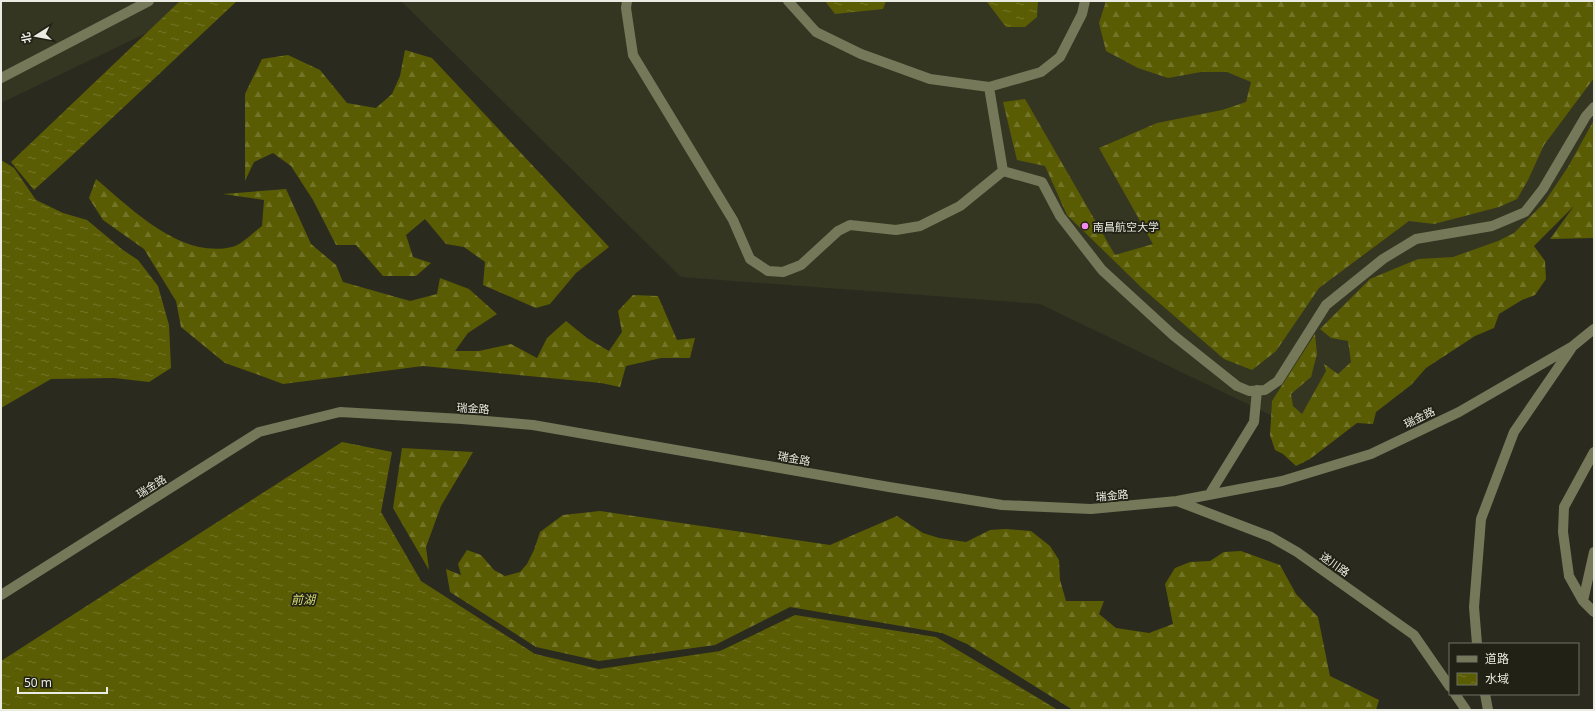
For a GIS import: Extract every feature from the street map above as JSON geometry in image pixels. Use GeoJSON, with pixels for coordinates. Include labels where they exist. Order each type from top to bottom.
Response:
{"type":"FeatureCollection","features":[{"type":"Feature","properties":{"kind":"street"},"geometry":{"type":"LineString","coordinates":[[1,78],[149,1]]}},
{"type":"Feature","properties":{"kind":"street"},"geometry":{"type":"LineString","coordinates":[[627,1],[626,8],[634,55],[733,220],[750,259],[768,271],[783,272],[801,265],[838,232],[850,225],[896,230],[920,226],[960,206],[1003,171]]}},
{"type":"Feature","properties":{"kind":"street"},"geometry":{"type":"LineString","coordinates":[[788,1],[816,32],[861,54],[930,79],[989,87],[1041,72],[1060,57],[1082,14],[1086,1]]}},
{"type":"Feature","properties":{"kind":"street"},"geometry":{"type":"LineString","coordinates":[[989,87],[1003,171]]}},
{"type":"Feature","properties":{"kind":"street"},"geometry":{"type":"LineString","coordinates":[[1003,171],[1042,182],[1060,216],[1102,270],[1173,335],[1236,386],[1249,391],[1265,390],[1278,381],[1326,305],[1383,259],[1416,240],[1492,226],[1525,212],[1543,189],[1586,116],[1594,107]]}},
{"type":"Feature","properties":{"kind":"street","name":"瑞金路"},"geometry":{"type":"LineString","coordinates":[[1,595],[259,432],[340,412],[462,419],[533,425],[1002,505],[1091,509],[1177,502],[1282,481],[1371,454],[1459,412],[1573,346],[1594,329]]}},
{"type":"Feature","properties":{"kind":"street"},"geometry":{"type":"LineString","coordinates":[[1477,643],[1474,607],[1481,519],[1514,432],[1573,346]]}},
{"type":"Feature","properties":{"kind":"street"},"geometry":{"type":"LineString","coordinates":[[1209,495],[1254,422],[1257,390]]}},
{"type":"Feature","properties":{"kind":"street"},"geometry":{"type":"LineString","coordinates":[[1594,452],[1564,507],[1563,532],[1568,576],[1583,601],[1594,612]]}},
{"type":"Feature","properties":{"kind":"street","name":"遂川路"},"geometry":{"type":"LineString","coordinates":[[1177,502],[1271,537],[1297,552],[1414,635],[1449,686]]}},
{"type":"Feature","properties":{"kind":"street"},"geometry":{"type":"LineString","coordinates":[[1583,601],[1594,552]]}},
{"type":"Feature","properties":{"kind":"street"},"geometry":{"type":"LineString","coordinates":[[1456,695],[1466,710]]}},
{"type":"Feature","properties":{"kind":"street"},"geometry":{"type":"LineString","coordinates":[[1485,695],[1488,710]]}},
{"type":"Feature","properties":{"kind":"shaded area"},"geometry":{"type":"Polygon","coordinates":[[[1,1],[187,1],[159,27],[1,103],[1,1]]]}},
{"type":"Feature","properties":{"kind":"shaded area","name":"南昌航空大学"},"geometry":{"type":"Polygon","coordinates":[[[401,1],[1594,1],[1594,176],[1320,439],[1040,304],[681,277],[401,1]]]}},
{"type":"Feature","properties":{"kind":"green space"},"geometry":{"type":"Polygon","coordinates":[[[1106,1],[1594,1],[1594,78],[1544,145],[1528,180],[1517,199],[1499,207],[1434,224],[1409,221],[1319,288],[1276,351],[1252,370],[1224,359],[1142,288],[1067,215],[1045,166],[1017,160],[1003,102],[1025,99],[1115,255],[1153,244],[1099,148],[1157,123],[1222,110],[1246,102],[1251,82],[1227,72],[1201,72],[1168,78],[1138,68],[1106,51],[1099,23],[1106,1]]]}},
{"type":"Feature","properties":{"kind":"green space"},"geometry":{"type":"Polygon","coordinates":[[[405,50],[432,58],[609,247],[576,273],[550,304],[536,308],[483,285],[485,262],[464,247],[446,244],[425,219],[406,235],[413,257],[431,263],[416,276],[383,276],[356,245],[336,245],[313,200],[291,166],[273,153],[254,162],[245,181],[245,94],[262,59],[288,55],[320,70],[347,103],[376,108],[392,94],[400,76],[405,50]]]}},
{"type":"Feature","properties":{"kind":"green space"},"geometry":{"type":"Polygon","coordinates":[[[1594,120],[1594,238],[1550,239],[1574,206],[1534,246],[1545,261],[1546,279],[1535,295],[1522,300],[1499,314],[1494,328],[1475,336],[1426,368],[1411,385],[1376,412],[1373,424],[1357,423],[1310,459],[1296,466],[1283,454],[1275,450],[1270,435],[1272,401],[1315,334],[1317,354],[1311,377],[1291,394],[1293,406],[1302,414],[1326,371],[1324,364],[1338,374],[1351,362],[1348,341],[1331,338],[1320,329],[1370,279],[1418,259],[1453,257],[1498,241],[1514,233],[1544,203],[1568,167],[1594,120]]]}},
{"type":"Feature","properties":{"kind":"green space"},"geometry":{"type":"Polygon","coordinates":[[[96,179],[141,217],[158,229],[176,239],[194,246],[213,249],[235,246],[262,226],[264,200],[223,194],[286,189],[311,244],[336,265],[343,282],[410,301],[437,294],[440,278],[469,289],[497,314],[468,333],[455,351],[479,351],[511,344],[537,358],[547,338],[566,321],[587,338],[609,351],[622,332],[618,311],[633,295],[658,296],[677,340],[695,338],[690,358],[661,358],[626,366],[620,387],[601,383],[423,366],[283,384],[225,363],[181,327],[176,301],[144,249],[103,220],[89,198],[96,179]]]}},
{"type":"Feature","properties":{"kind":"green space"},"geometry":{"type":"Polygon","coordinates":[[[402,448],[473,452],[441,506],[426,547],[429,570],[393,508],[402,448]]]}},
{"type":"Feature","properties":{"kind":"green space"},"geometry":{"type":"Polygon","coordinates":[[[600,511],[830,545],[897,516],[923,533],[939,538],[966,542],[990,530],[1006,529],[1031,531],[1050,546],[1059,560],[1060,580],[1066,601],[1104,601],[1099,614],[1116,628],[1149,633],[1173,624],[1165,584],[1175,568],[1190,562],[1210,561],[1224,552],[1241,551],[1280,565],[1296,594],[1318,617],[1330,676],[1379,700],[1376,710],[1073,710],[967,644],[942,633],[790,607],[715,645],[599,661],[536,647],[450,592],[446,569],[461,575],[458,564],[467,550],[481,555],[494,570],[505,576],[520,572],[527,564],[534,550],[540,532],[563,515],[600,511]]]}},
{"type":"Feature","properties":{"kind":"water"},"geometry":{"type":"Polygon","coordinates":[[[180,1],[237,1],[34,190],[11,162],[180,1]]]}},
{"type":"Feature","properties":{"kind":"water"},"geometry":{"type":"Polygon","coordinates":[[[825,1],[886,1],[883,9],[835,14],[825,1]]]}},
{"type":"Feature","properties":{"kind":"water"},"geometry":{"type":"Polygon","coordinates":[[[985,1],[1038,1],[1037,17],[1025,27],[1006,27],[985,1]]]}},
{"type":"Feature","properties":{"kind":"water"},"geometry":{"type":"Polygon","coordinates":[[[1,160],[14,168],[36,200],[63,213],[87,220],[123,250],[138,260],[158,286],[169,325],[171,368],[149,382],[114,378],[51,379],[1,408],[1,160]]]}},
{"type":"Feature","properties":{"kind":"water","name":"前湖"},"geometry":{"type":"Polygon","coordinates":[[[342,442],[392,452],[381,512],[421,581],[535,654],[599,669],[720,651],[795,615],[936,637],[1058,710],[1,710],[1,661],[342,442]]]}},
{"type":"Feature","properties":{"kind":"place","name":"南昌航空大学"},"geometry":{"type":"Point","coordinates":[1085,226]}}]}
